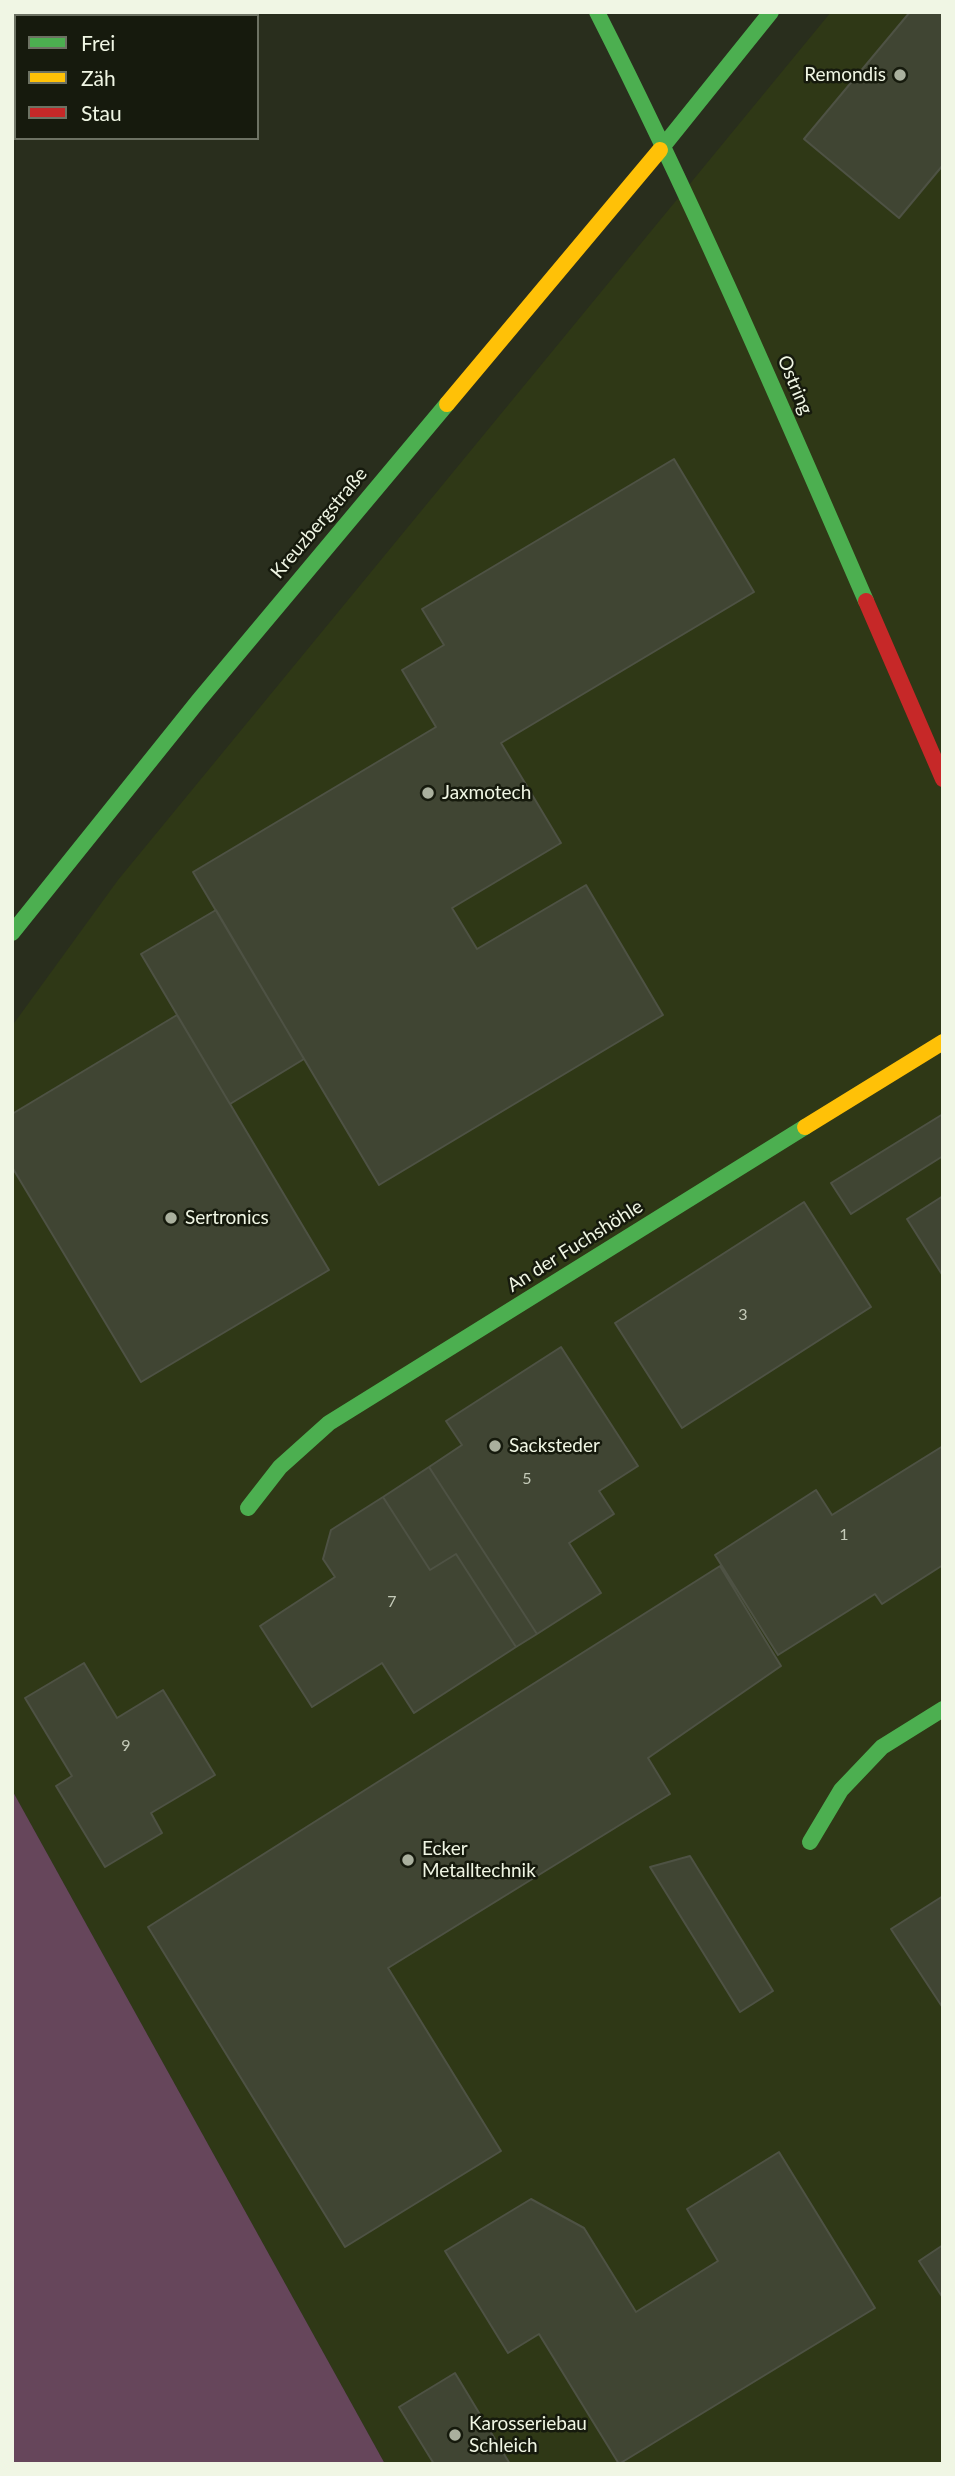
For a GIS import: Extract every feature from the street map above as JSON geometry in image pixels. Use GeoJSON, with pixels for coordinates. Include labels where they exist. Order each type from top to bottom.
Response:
{"type":"FeatureCollection","features":[{"type":"Feature","properties":{"kind":"street","name":"Ostring"},"geometry":{"type":"LineString","coordinates":[[597,12],[665,146],[943,779]]}},
{"type":"Feature","properties":{"kind":"street","name":"Kreuzbergstraße"},"geometry":{"type":"LineString","coordinates":[[12,933],[155,751],[665,146],[771,12]]}},
{"type":"Feature","properties":{"kind":"street","name":"An der Fuchshöhle"},"geometry":{"type":"LineString","coordinates":[[248,1508],[280,1467],[329,1423],[943,1042]]}},
{"type":"Feature","properties":{"kind":"street"},"geometry":{"type":"LineString","coordinates":[[810,1842],[841,1790],[882,1747],[943,1709]]}},
{"type":"Feature","properties":{"kind":"shaded area"},"geometry":{"type":"Polygon","coordinates":[[[831,12],[943,12],[943,2464],[385,2464],[12,1790],[12,1026],[118,880],[831,12]]]}},
{"type":"Feature","properties":{"kind":"shaded area"},"geometry":{"type":"Polygon","coordinates":[[[12,1790],[385,2464],[12,2464],[12,1790]]]}},
{"type":"Feature","properties":{"kind":"building","name":"Remondis"},"geometry":{"type":"Polygon","coordinates":[[[910,12],[943,12],[943,165],[899,218],[804,139],[910,12]]]}},
{"type":"Feature","properties":{"kind":"building","name":"Jaxmotech"},"geometry":{"type":"Polygon","coordinates":[[[674,459],[754,592],[501,743],[561,843],[452,908],[477,949],[586,885],[663,1015],[379,1185],[193,872],[436,727],[402,670],[444,645],[422,609],[674,459]]]}},
{"type":"Feature","properties":{"kind":"building"},"geometry":{"type":"Polygon","coordinates":[[[216,910],[304,1059],[230,1104],[141,954],[216,910]]]}},
{"type":"Feature","properties":{"kind":"building","name":"Sertronics"},"geometry":{"type":"Polygon","coordinates":[[[177,1015],[329,1270],[141,1382],[12,1167],[12,1114],[177,1015]]]}},
{"type":"Feature","properties":{"kind":"building"},"geometry":{"type":"Polygon","coordinates":[[[943,1114],[943,1156],[851,1214],[831,1183],[943,1114]]]}},
{"type":"Feature","properties":{"kind":"building"},"geometry":{"type":"Polygon","coordinates":[[[943,1196],[943,1276],[907,1219],[943,1196]]]}},
{"type":"Feature","properties":{"kind":"building"},"geometry":{"type":"Polygon","coordinates":[[[804,1202],[871,1307],[682,1428],[615,1323],[804,1202]]]}},
{"type":"Feature","properties":{"kind":"building"},"geometry":{"type":"Polygon","coordinates":[[[561,1347],[638,1466],[599,1491],[614,1514],[569,1543],[601,1593],[537,1634],[429,1467],[462,1445],[446,1421],[561,1347]]]}},
{"type":"Feature","properties":{"kind":"building"},"geometry":{"type":"Polygon","coordinates":[[[943,1446],[943,1565],[882,1604],[875,1594],[778,1655],[715,1555],[816,1490],[832,1515],[943,1446]]]}},
{"type":"Feature","properties":{"kind":"building"},"geometry":{"type":"Polygon","coordinates":[[[429,1467],[537,1634],[516,1647],[456,1554],[430,1570],[383,1497],[429,1467]]]}},
{"type":"Feature","properties":{"kind":"building"},"geometry":{"type":"Polygon","coordinates":[[[383,1497],[430,1570],[456,1554],[516,1647],[414,1713],[382,1663],[312,1707],[260,1626],[335,1577],[323,1559],[331,1530],[383,1497]]]}},
{"type":"Feature","properties":{"kind":"building","name":"Ecker Metalltechnik"},"geometry":{"type":"Polygon","coordinates":[[[720,1566],[781,1666],[648,1758],[670,1794],[388,1968],[501,2151],[345,2247],[148,1927],[720,1566]]]}},
{"type":"Feature","properties":{"kind":"building"},"geometry":{"type":"Polygon","coordinates":[[[84,1663],[117,1718],[163,1690],[215,1775],[151,1813],[162,1833],[105,1867],[56,1786],[72,1776],[25,1698],[84,1663]]]}},
{"type":"Feature","properties":{"kind":"building"},"geometry":{"type":"Polygon","coordinates":[[[690,1856],[773,1991],[740,2012],[650,1867],[690,1856]]]}},
{"type":"Feature","properties":{"kind":"building"},"geometry":{"type":"Polygon","coordinates":[[[943,1896],[943,2008],[891,1929],[943,1896]]]}},
{"type":"Feature","properties":{"kind":"building"},"geometry":{"type":"Polygon","coordinates":[[[779,2152],[875,2308],[619,2464],[539,2334],[508,2353],[445,2251],[531,2199],[584,2228],[636,2312],[718,2261],[687,2209],[779,2152]]]}},
{"type":"Feature","properties":{"kind":"building"},"geometry":{"type":"Polygon","coordinates":[[[943,2245],[943,2298],[919,2261],[943,2245]]]}},
{"type":"Feature","properties":{"kind":"building","name":"Karosseriebau Schleich"},"geometry":{"type":"Polygon","coordinates":[[[455,2373],[510,2464],[434,2464],[399,2407],[455,2373]]]}},
{"type":"Feature","properties":{"kind":"traffic: fast"},"geometry":{"type":"LineString","coordinates":[[597,12],[703,231],[866,601]]}},
{"type":"Feature","properties":{"kind":"traffic: fast"},"geometry":{"type":"LineString","coordinates":[[660,150],[771,12]]}},
{"type":"Feature","properties":{"kind":"traffic: fast"},"geometry":{"type":"LineString","coordinates":[[12,933],[199,700],[447,404]]}},
{"type":"Feature","properties":{"kind":"traffic: fast"},"geometry":{"type":"LineString","coordinates":[[248,1508],[280,1467],[329,1423],[805,1127]]}},
{"type":"Feature","properties":{"kind":"traffic: fast"},"geometry":{"type":"LineString","coordinates":[[810,1842],[841,1790],[882,1747],[943,1709]]}},
{"type":"Feature","properties":{"kind":"traffic: slow"},"geometry":{"type":"LineString","coordinates":[[447,404],[660,150]]}},
{"type":"Feature","properties":{"kind":"traffic: slow"},"geometry":{"type":"LineString","coordinates":[[805,1127],[943,1042]]}},
{"type":"Feature","properties":{"kind":"traffic: jam"},"geometry":{"type":"LineString","coordinates":[[866,601],[943,779]]}},
{"type":"Feature","properties":{"kind":"place","name":"Remondis"},"geometry":{"type":"Point","coordinates":[900,75]}},
{"type":"Feature","properties":{"kind":"place","name":"Jaxmotech"},"geometry":{"type":"Point","coordinates":[428,793]}},
{"type":"Feature","properties":{"kind":"place","name":"Sertronics"},"geometry":{"type":"Point","coordinates":[171,1218]}},
{"type":"Feature","properties":{"kind":"place","name":"Sacksteder"},"geometry":{"type":"Point","coordinates":[495,1446]}},
{"type":"Feature","properties":{"kind":"place","name":"Ecker Metalltechnik"},"geometry":{"type":"Point","coordinates":[408,1860]}},
{"type":"Feature","properties":{"kind":"place","name":"Karosseriebau Schleich"},"geometry":{"type":"Point","coordinates":[455,2435]}}]}
